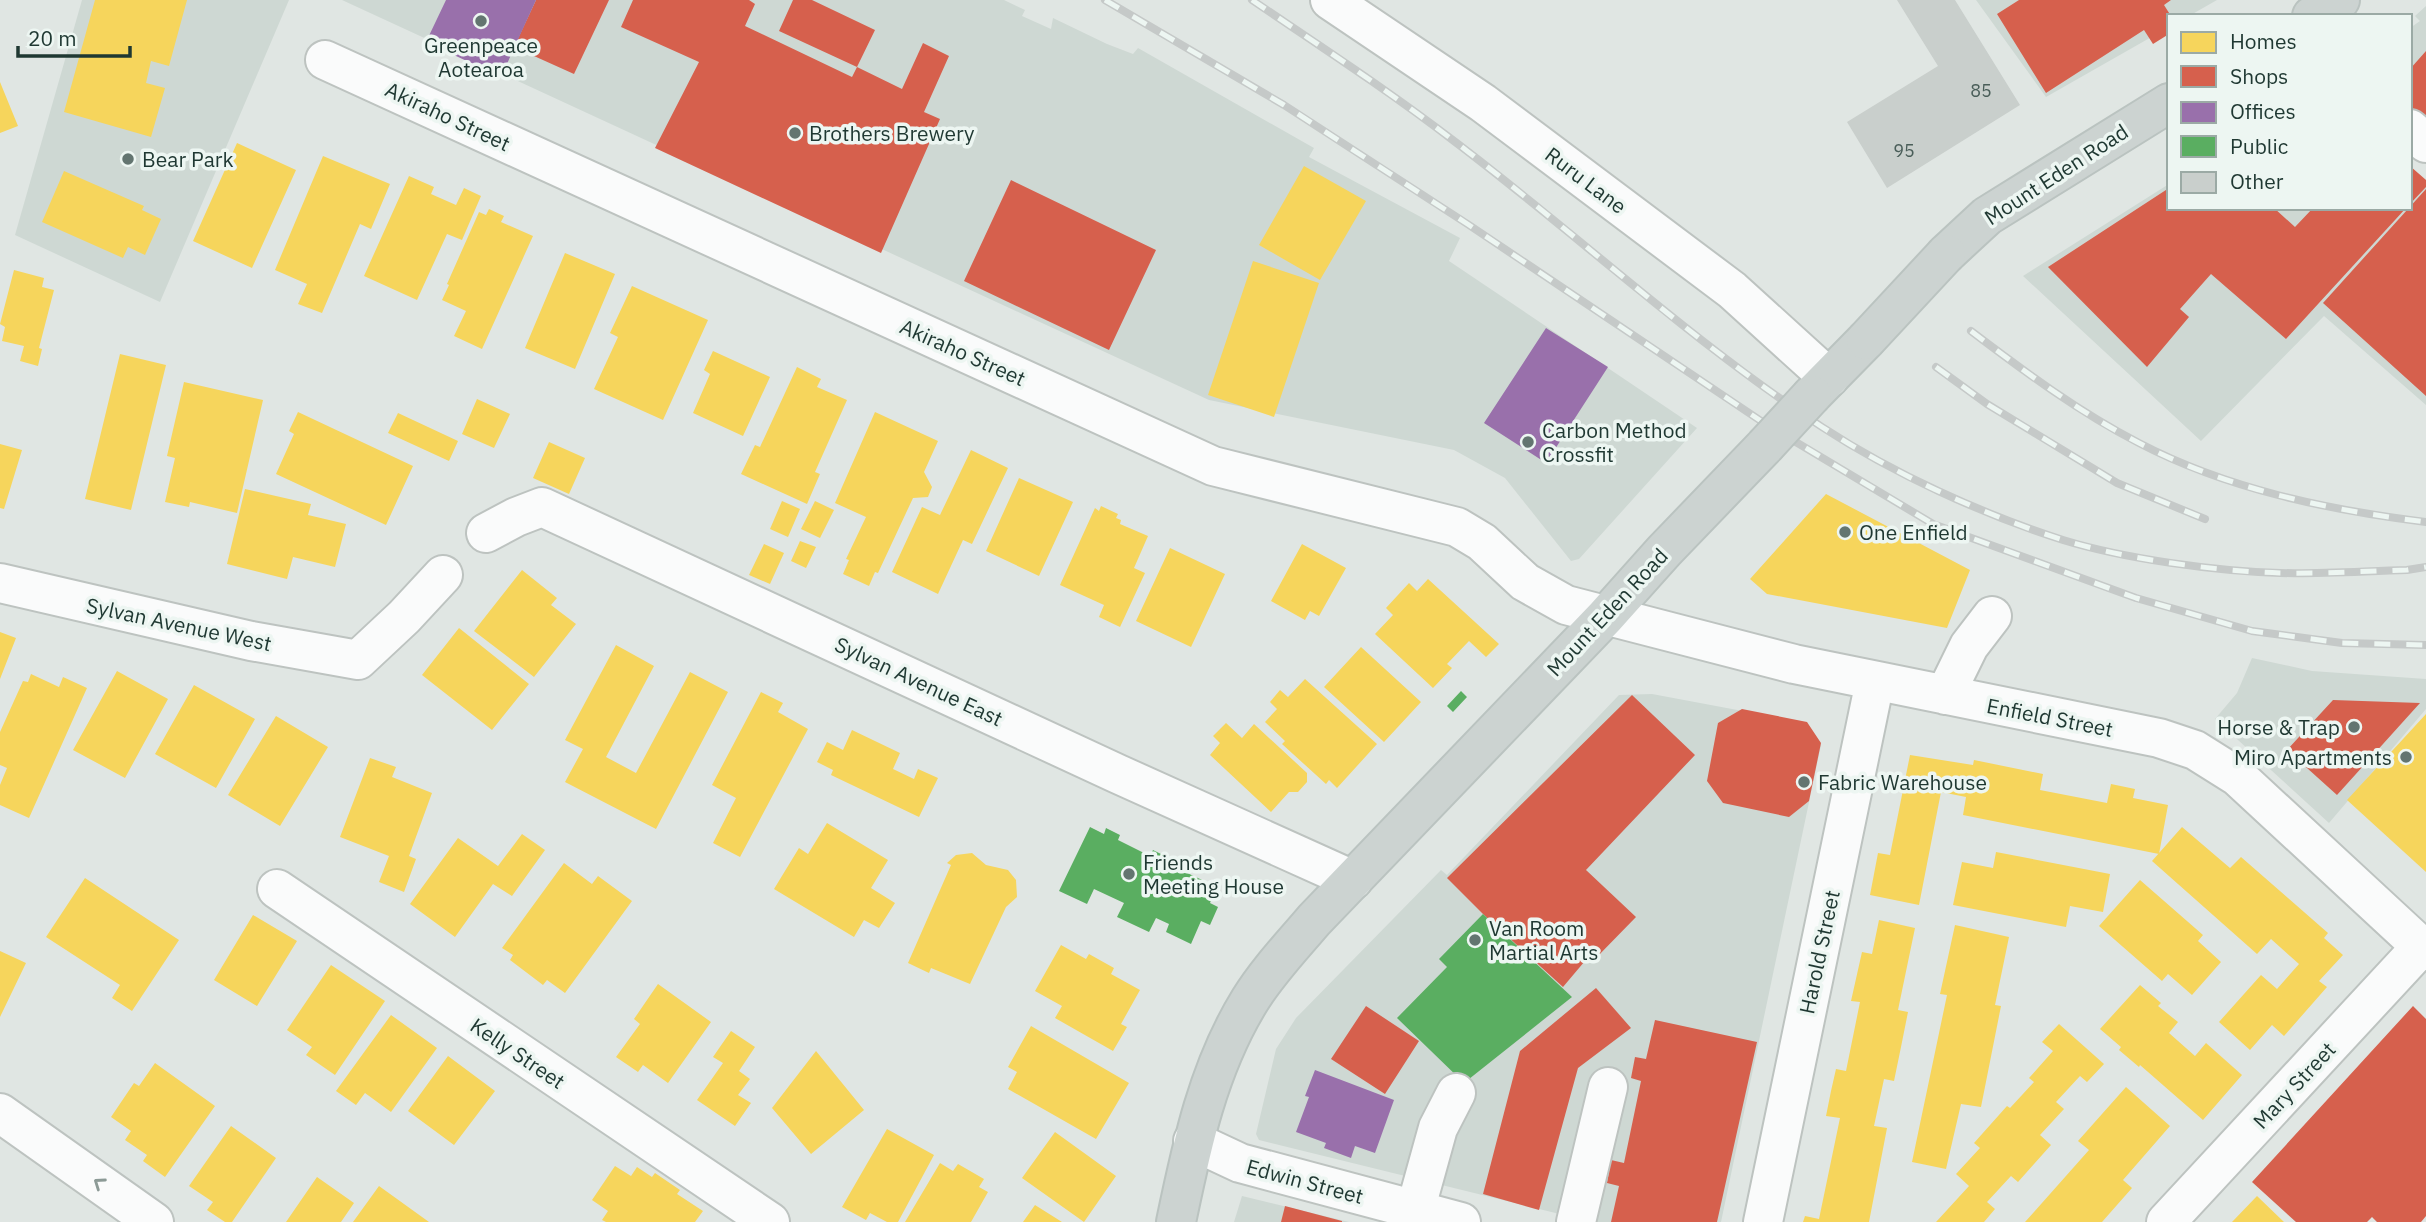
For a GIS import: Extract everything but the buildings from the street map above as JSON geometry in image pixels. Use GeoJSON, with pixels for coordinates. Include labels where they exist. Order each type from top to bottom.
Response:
{"type":"FeatureCollection","features":[{"type":"Feature","properties":{"kind":"main road"},"geometry":{"type":"LineString","coordinates":[[2316,14],[2340,0]]}},
{"type":"Feature","properties":{"kind":"main road","name":"Mount Eden Road"},"geometry":{"type":"LineString","coordinates":[[1176,1222],[1193,1140],[1228,1040],[1251,1000],[1280,960],[1946,254],[1987,216],[2167,104]]}},
{"type":"Feature","properties":{"kind":"street","name":"Ruru Lane"},"geometry":{"type":"LineString","coordinates":[[1330,0],[1483,103],[1732,290],[1820,387]]}},
{"type":"Feature","properties":{"kind":"street","name":"Akiraho Street"},"geometry":{"type":"LineString","coordinates":[[325,60],[1213,466],[1457,527],[1482,542],[1525,582],[1566,605],[1605,617]]}},
{"type":"Feature","properties":{"kind":"street"},"geometry":{"type":"LineString","coordinates":[[2412,130],[2426,143]]}},
{"type":"Feature","properties":{"kind":"street","name":"Sylvan Avenue East"},"geometry":{"type":"LineString","coordinates":[[486,533],[542,507],[1353,880]]}},
{"type":"Feature","properties":{"kind":"street","name":"Sylvan Avenue West"},"geometry":{"type":"LineString","coordinates":[[0,583],[238,638],[358,660],[404,617],[443,575]]}},
{"type":"Feature","properties":{"kind":"street"},"geometry":{"type":"LineString","coordinates":[[1945,695],[1969,646],[1992,616]]}},
{"type":"Feature","properties":{"kind":"street","name":"Enfield Street"},"geometry":{"type":"LineString","coordinates":[[1605,617],[1794,664],[2159,738],[2195,750],[2238,777],[2424,949]]}},
{"type":"Feature","properties":{"kind":"street","name":"Harold Street"},"geometry":{"type":"LineString","coordinates":[[1763,1222],[1875,681]]}},
{"type":"Feature","properties":{"kind":"street","name":"Kelly Street"},"geometry":{"type":"LineString","coordinates":[[277,889],[761,1220]]}},
{"type":"Feature","properties":{"kind":"street","name":"Mary Street"},"geometry":{"type":"LineString","coordinates":[[2166,1222],[2424,949]]}},
{"type":"Feature","properties":{"kind":"street"},"geometry":{"type":"LineString","coordinates":[[1576,1222],[1608,1087]]}},
{"type":"Feature","properties":{"kind":"street"},"geometry":{"type":"LineString","coordinates":[[1415,1211],[1438,1128],[1456,1093]]}},
{"type":"Feature","properties":{"kind":"street"},"geometry":{"type":"LineString","coordinates":[[0,1113],[154,1222]]}},
{"type":"Feature","properties":{"kind":"street","name":"Edwin Street"},"geometry":{"type":"LineString","coordinates":[[1193,1140],[1240,1163],[1461,1222]]}},
{"type":"Feature","properties":{"kind":"shaded area","name":"Bear Park"},"geometry":{"type":"Polygon","coordinates":[[[82,0],[289,0],[160,302],[15,235],[82,0]]]}},
{"type":"Feature","properties":{"kind":"shaded area"},"geometry":{"type":"Polygon","coordinates":[[[342,0],[1004,0],[1025,10],[1022,16],[1051,29],[1053,18],[1133,54],[1138,48],[1314,148],[1309,157],[1460,238],[1449,261],[1697,428],[1579,559],[1571,561],[1505,478],[1454,450],[1209,400],[342,0]]]}},
{"type":"Feature","properties":{"kind":"shaded area"},"geometry":{"type":"Polygon","coordinates":[[[1976,0],[2217,0],[2192,14],[2167,14],[2167,28],[2046,97],[1976,0]]]}},
{"type":"Feature","properties":{"kind":"shaded area"},"geometry":{"type":"Polygon","coordinates":[[[2426,6],[2426,116],[2412,104],[2412,27],[2420,21],[2415,16],[2426,6]]]}},
{"type":"Feature","properties":{"kind":"shaded area"},"geometry":{"type":"Polygon","coordinates":[[[2412,169],[2426,180],[2426,405],[2324,316],[2201,441],[2023,276],[2167,185],[2167,210],[2412,210],[2412,169]]]}},
{"type":"Feature","properties":{"kind":"shaded area"},"geometry":{"type":"Polygon","coordinates":[[[2252,658],[2312,671],[2426,679],[2426,709],[2329,823],[2215,719],[2237,693],[2252,658]]]}},
{"type":"Feature","properties":{"kind":"shaded area"},"geometry":{"type":"Polygon","coordinates":[[[1652,694],[1802,722],[1821,745],[1721,1222],[1592,1222],[1259,1140],[1256,1134],[1276,1049],[1296,1018],[1441,870],[1447,875],[1619,695],[1652,694]]]}},
{"type":"Feature","properties":{"kind":"shaded area"},"geometry":{"type":"Polygon","coordinates":[[[1242,1196],[1349,1222],[1234,1222],[1242,1196]]]}},
{"type":"Feature","properties":{"kind":"railway"},"geometry":{"type":"LineString","coordinates":[[1105,0],[1284,105],[1469,225],[1764,423],[1933,524],[2136,598],[2252,631],[2342,643],[2426,645]]}},
{"type":"Feature","properties":{"kind":"railway"},"geometry":{"type":"LineString","coordinates":[[1252,0],[1454,141],[1727,360],[1822,427],[1909,477],[2001,518],[2063,540],[2170,563],[2280,573],[2407,570],[2426,567]]}},
{"type":"Feature","properties":{"kind":"railway"},"geometry":{"type":"LineString","coordinates":[[1971,331],[2074,405],[2117,431],[2173,459],[2243,485],[2315,504],[2426,522]]}},
{"type":"Feature","properties":{"kind":"railway"},"geometry":{"type":"LineString","coordinates":[[1936,367],[1987,404],[2117,483],[2205,519]]}},
{"type":"Feature","properties":{"kind":"place","name":"Greenpeace Aotearoa"},"geometry":{"type":"Point","coordinates":[481,21]}},
{"type":"Feature","properties":{"kind":"place","name":"Brothers Brewery"},"geometry":{"type":"Point","coordinates":[795,133]}},
{"type":"Feature","properties":{"kind":"place","name":"Bear Park"},"geometry":{"type":"Point","coordinates":[128,159]}},
{"type":"Feature","properties":{"kind":"place","name":"Carbon Method Crossfit"},"geometry":{"type":"Point","coordinates":[1528,442]}},
{"type":"Feature","properties":{"kind":"place","name":"One Enfield"},"geometry":{"type":"Point","coordinates":[1845,532]}},
{"type":"Feature","properties":{"kind":"place","name":"Horse & Trap"},"geometry":{"type":"Point","coordinates":[2354,727]}},
{"type":"Feature","properties":{"kind":"place","name":"Miro Apartments"},"geometry":{"type":"Point","coordinates":[2406,757]}},
{"type":"Feature","properties":{"kind":"place","name":"Fabric Warehouse"},"geometry":{"type":"Point","coordinates":[1804,782]}},
{"type":"Feature","properties":{"kind":"place","name":"Friends Meeting House"},"geometry":{"type":"Point","coordinates":[1129,874]}},
{"type":"Feature","properties":{"kind":"place","name":"Van Room Martial Arts"},"geometry":{"type":"Point","coordinates":[1475,940]}}]}
